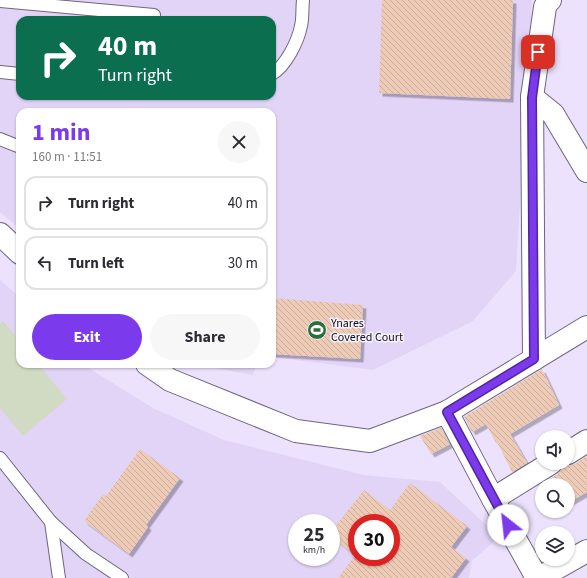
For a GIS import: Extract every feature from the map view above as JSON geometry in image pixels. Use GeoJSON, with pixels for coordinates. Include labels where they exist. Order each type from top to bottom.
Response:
{"type":"FeatureCollection","features":[{"type":"Feature","properties":{"kind":"street"},"geometry":{"type":"LineString","coordinates":[[534,359],[532,98],[545,7],[550,0]]}},
{"type":"Feature","properties":{"kind":"street"},"geometry":{"type":"LineString","coordinates":[[532,98],[553,114],[587,171]]}},
{"type":"Feature","properties":{"kind":"street"},"geometry":{"type":"LineString","coordinates":[[0,234],[16,249]]}},
{"type":"Feature","properties":{"kind":"street"},"geometry":{"type":"LineString","coordinates":[[153,368],[170,380],[296,431],[370,441],[447,412],[587,327]]}},
{"type":"Feature","properties":{"kind":"street"},"geometry":{"type":"LineString","coordinates":[[447,412],[493,499],[538,578],[587,551]]}},
{"type":"Feature","properties":{"kind":"street"},"geometry":{"type":"LineString","coordinates":[[575,448],[587,441]]}},
{"type":"Feature","properties":{"kind":"street"},"geometry":{"type":"LineString","coordinates":[[493,499],[540,470]]}},
{"type":"Feature","properties":{"kind":"lane"},"geometry":{"type":"LineString","coordinates":[[276,72],[292,52],[301,25],[303,0]]}},
{"type":"Feature","properties":{"kind":"lane"},"geometry":{"type":"LineString","coordinates":[[0,1],[154,15]]}},
{"type":"Feature","properties":{"kind":"lane"},"geometry":{"type":"LineString","coordinates":[[0,72],[16,74]]}},
{"type":"Feature","properties":{"kind":"lane"},"geometry":{"type":"LineString","coordinates":[[0,139],[16,145]]}},
{"type":"Feature","properties":{"kind":"lane"},"geometry":{"type":"LineString","coordinates":[[0,458],[51,522],[86,554],[122,578]]}},
{"type":"Feature","properties":{"kind":"lane"},"geometry":{"type":"LineString","coordinates":[[51,522],[58,578]]}},
{"type":"Feature","properties":{"kind":"shaded area"},"geometry":{"type":"Polygon","coordinates":[[[0,0],[532,0],[516,271],[473,321],[373,370],[276,358],[276,108],[16,108],[16,226],[0,212],[0,0]]]}},
{"type":"Feature","properties":{"kind":"shaded area"},"geometry":{"type":"Polygon","coordinates":[[[0,280],[16,294],[16,368],[88,368],[153,408],[224,440],[364,475],[440,482],[499,537],[472,561],[469,578],[0,578],[0,280]]]}},
{"type":"Feature","properties":{"kind":"shaded area"},"geometry":{"type":"Polygon","coordinates":[[[215,368],[255,368],[253,375],[215,368]]]}},
{"type":"Feature","properties":{"kind":"green space"},"geometry":{"type":"Polygon","coordinates":[[[3,321],[16,336],[16,368],[41,368],[67,399],[23,436],[0,408],[0,324],[3,321]]]}},
{"type":"Feature","properties":{"kind":"building"},"geometry":{"type":"Polygon","coordinates":[[[382,0],[513,0],[510,99],[379,93],[382,0]]]}},
{"type":"Feature","properties":{"kind":"building","name":"Ynares Covered Court"},"geometry":{"type":"Polygon","coordinates":[[[276,298],[363,305],[360,359],[276,354],[276,298]]]}},
{"type":"Feature","properties":{"kind":"building"},"geometry":{"type":"Polygon","coordinates":[[[542,369],[559,405],[510,434],[527,463],[512,472],[486,424],[472,432],[464,417],[542,369]]]}},
{"type":"Feature","properties":{"kind":"building"},"geometry":{"type":"Polygon","coordinates":[[[441,428],[450,444],[431,454],[420,436],[441,428]]]}},
{"type":"Feature","properties":{"kind":"building"},"geometry":{"type":"Polygon","coordinates":[[[140,449],[180,478],[146,525],[148,527],[129,554],[84,521],[103,494],[106,496],[140,449]]]}},
{"type":"Feature","properties":{"kind":"building"},"geometry":{"type":"Polygon","coordinates":[[[587,456],[587,492],[575,499],[575,478],[551,478],[561,470],[575,470],[575,464],[587,456]]]}},
{"type":"Feature","properties":{"kind":"building"},"geometry":{"type":"Polygon","coordinates":[[[410,483],[467,526],[451,547],[466,558],[451,578],[338,578],[348,565],[400,566],[400,514],[348,514],[348,550],[340,543],[340,521],[364,490],[390,510],[410,483]]]}},
{"type":"Feature","properties":{"kind":"place","name":"Ynares Covered Court"},"geometry":{"type":"Point","coordinates":[317,330]}},
{"type":"Feature","properties":{"kind":"route"},"geometry":{"type":"LineString","coordinates":[[508,525],[447,412],[534,359],[532,98],[538,52]]}}]}
